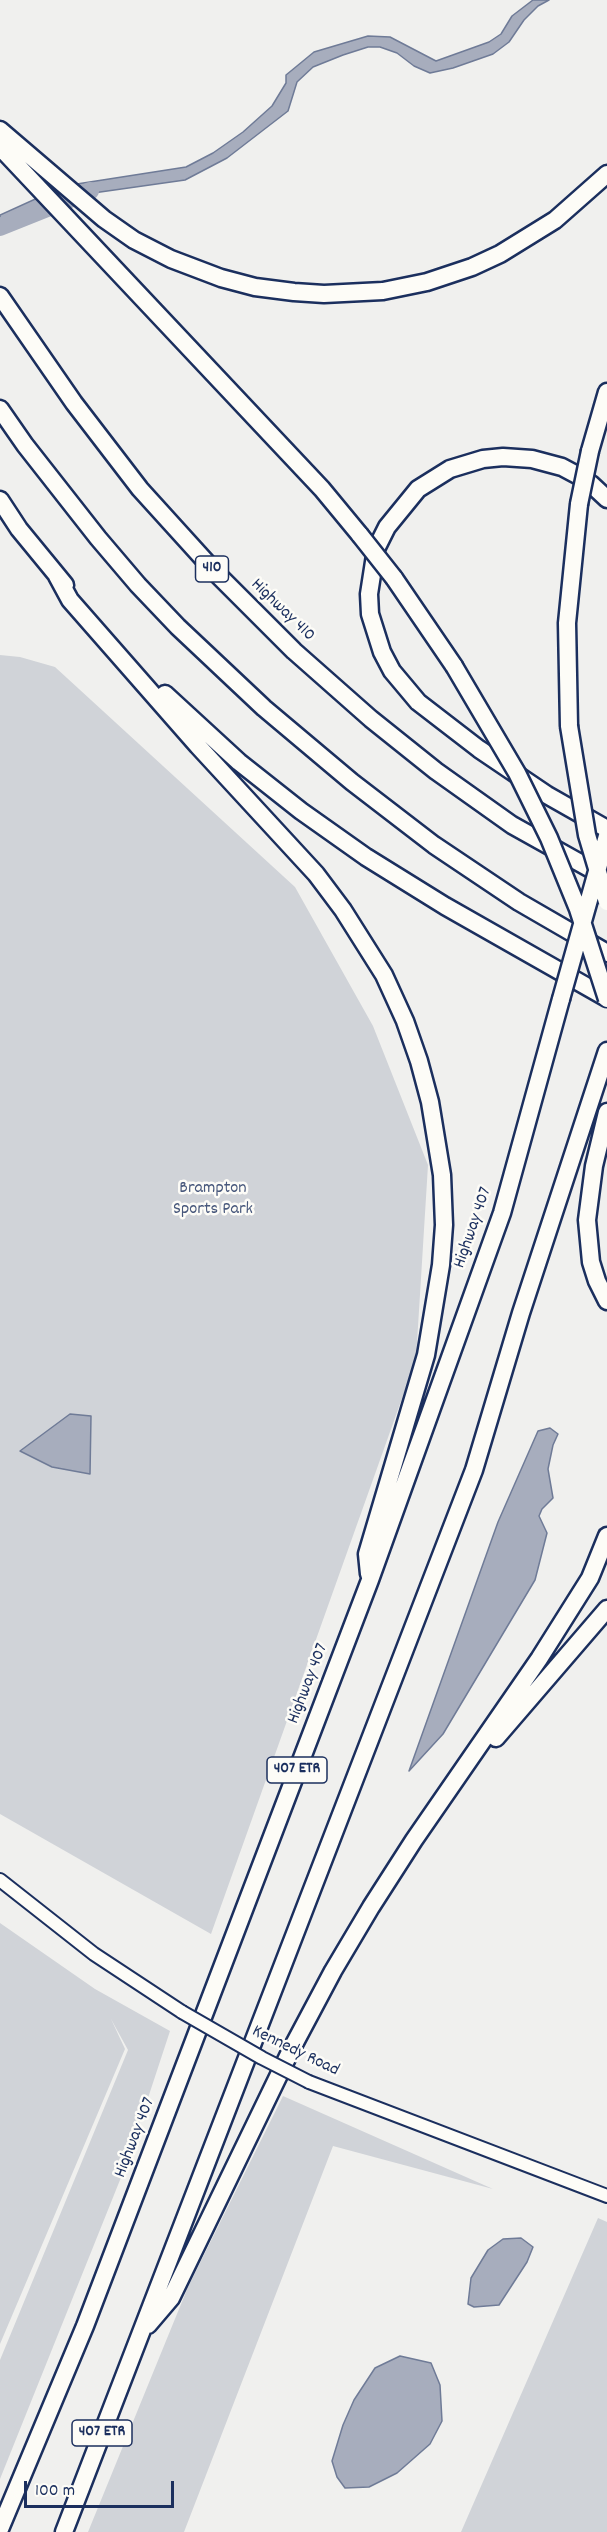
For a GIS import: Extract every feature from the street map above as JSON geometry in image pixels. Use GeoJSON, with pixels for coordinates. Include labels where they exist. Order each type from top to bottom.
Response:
{"type":"FeatureCollection","features":[{"type":"Feature","properties":{"kind":"highway"},"geometry":{"type":"LineString","coordinates":[[0,130],[104,219],[134,240],[171,259],[221,278],[255,287],[285,291],[352,294],[427,282],[500,254],[555,220],[607,174]]}},
{"type":"Feature","properties":{"kind":"highway"},"geometry":{"type":"LineString","coordinates":[[0,147],[322,489],[394,578],[454,666],[512,762],[549,838],[578,909],[607,998]]}},
{"type":"Feature","properties":{"kind":"highway","name":"Highway 410"},"geometry":{"type":"LineString","coordinates":[[0,296],[74,403],[140,489],[218,575],[294,651],[371,719],[436,771],[512,825],[607,878]]}},
{"type":"Feature","properties":{"kind":"highway"},"geometry":{"type":"LineString","coordinates":[[607,392],[590,451],[579,504],[567,622],[568,726],[587,835],[607,902]]}},
{"type":"Feature","properties":{"kind":"highway"},"geometry":{"type":"LineString","coordinates":[[0,409],[25,445],[104,546],[178,627],[264,708],[352,782],[434,845],[519,902],[607,953]]}},
{"type":"Feature","properties":{"kind":"highway"},"geometry":{"type":"LineString","coordinates":[[607,499],[591,484],[562,467],[532,459],[503,457],[483,459],[450,469],[418,489],[387,527],[376,549],[369,594],[370,614],[382,652],[392,671],[418,702],[478,749],[547,795],[607,829]]}},
{"type":"Feature","properties":{"kind":"highway"},"geometry":{"type":"LineString","coordinates":[[0,500],[19,529],[57,576],[161,691],[238,762],[301,811],[366,857],[445,906],[607,998]]}},
{"type":"Feature","properties":{"kind":"highway"},"geometry":{"type":"LineString","coordinates":[[57,576],[70,600],[198,746],[316,874],[343,910],[384,975],[405,1021],[419,1061],[430,1102],[442,1175],[444,1226],[441,1265],[426,1355],[367,1554],[370,1580]]}},
{"type":"Feature","properties":{"kind":"highway","name":"Highway 407"},"geometry":{"type":"LineString","coordinates":[[0,2529],[85,2326],[370,1580],[502,1213],[607,836]]}},
{"type":"Feature","properties":{"kind":"highway"},"geometry":{"type":"LineString","coordinates":[[607,1052],[607,1059]]}},
{"type":"Feature","properties":{"kind":"highway","name":"407 ETR"},"geometry":{"type":"LineString","coordinates":[[64,2532],[474,1470],[521,1313],[607,1052]]}},
{"type":"Feature","properties":{"kind":"highway"},"geometry":{"type":"LineString","coordinates":[[607,1112],[594,1166],[587,1220],[591,1262],[607,1301]]}},
{"type":"Feature","properties":{"kind":"highway"},"geometry":{"type":"LineString","coordinates":[[140,2335],[171,2298],[291,2050],[333,1971],[371,1907],[539,1659],[590,1578],[607,1536]]}},
{"type":"Feature","properties":{"kind":"highway"},"geometry":{"type":"LineString","coordinates":[[464,1767],[486,1749],[607,1609]]}},
{"type":"Feature","properties":{"kind":"main road","name":"Kennedy Road"},"geometry":{"type":"LineString","coordinates":[[0,1881],[94,1954],[182,2012],[262,2058],[309,2082],[607,2196]]}},
{"type":"Feature","properties":{"kind":"green space","name":"Brampton Sports Park"},"geometry":{"type":"Polygon","coordinates":[[[0,655],[20,657],[55,667],[295,887],[373,1026],[428,1165],[416,1359],[211,1934],[0,1814],[0,655]]]}},
{"type":"Feature","properties":{"kind":"green space"},"geometry":{"type":"Polygon","coordinates":[[[0,1923],[95,1989],[170,2031],[126,2165],[0,2479],[0,2360],[128,2050],[111,2019],[125,2049],[0,2344],[0,1923]]]}},
{"type":"Feature","properties":{"kind":"green space"},"geometry":{"type":"Polygon","coordinates":[[[283,2096],[493,2189],[333,2146],[184,2532],[88,2532],[188,2287],[283,2096]]]}},
{"type":"Feature","properties":{"kind":"green space"},"geometry":{"type":"Polygon","coordinates":[[[598,2218],[607,2222],[607,2532],[461,2532],[598,2218]]]}},
{"type":"Feature","properties":{"kind":"water"},"geometry":{"type":"Polygon","coordinates":[[[533,0],[549,0],[538,6],[524,20],[509,42],[493,54],[453,68],[430,73],[414,66],[397,53],[380,47],[368,47],[343,55],[313,67],[297,82],[288,111],[227,158],[185,180],[72,196],[19,226],[0,233],[0,215],[64,186],[186,167],[213,153],[243,132],[272,106],[286,83],[286,75],[314,52],[368,36],[390,37],[436,61],[489,42],[501,34],[512,16],[533,0]]]}},
{"type":"Feature","properties":{"kind":"water"},"geometry":{"type":"Polygon","coordinates":[[[70,1414],[91,1416],[90,1474],[52,1467],[20,1451],[70,1414]]]}},
{"type":"Feature","properties":{"kind":"water"},"geometry":{"type":"Polygon","coordinates":[[[550,1428],[558,1434],[548,1469],[553,1498],[542,1509],[539,1516],[547,1533],[535,1580],[443,1734],[409,1771],[498,1522],[538,1431],[550,1428]]]}},
{"type":"Feature","properties":{"kind":"water"},"geometry":{"type":"Polygon","coordinates":[[[521,2238],[533,2247],[527,2262],[499,2305],[474,2307],[468,2304],[471,2278],[488,2250],[503,2239],[521,2238]]]}},
{"type":"Feature","properties":{"kind":"water"},"geometry":{"type":"Polygon","coordinates":[[[400,2356],[431,2363],[440,2385],[442,2421],[430,2444],[397,2473],[369,2487],[345,2488],[337,2477],[332,2461],[343,2425],[354,2400],[375,2368],[400,2356]]]}},
{"type":"Feature","properties":{"kind":"waterway"},"geometry":{"type":"LineString","coordinates":[[0,227],[90,191]]}}]}
